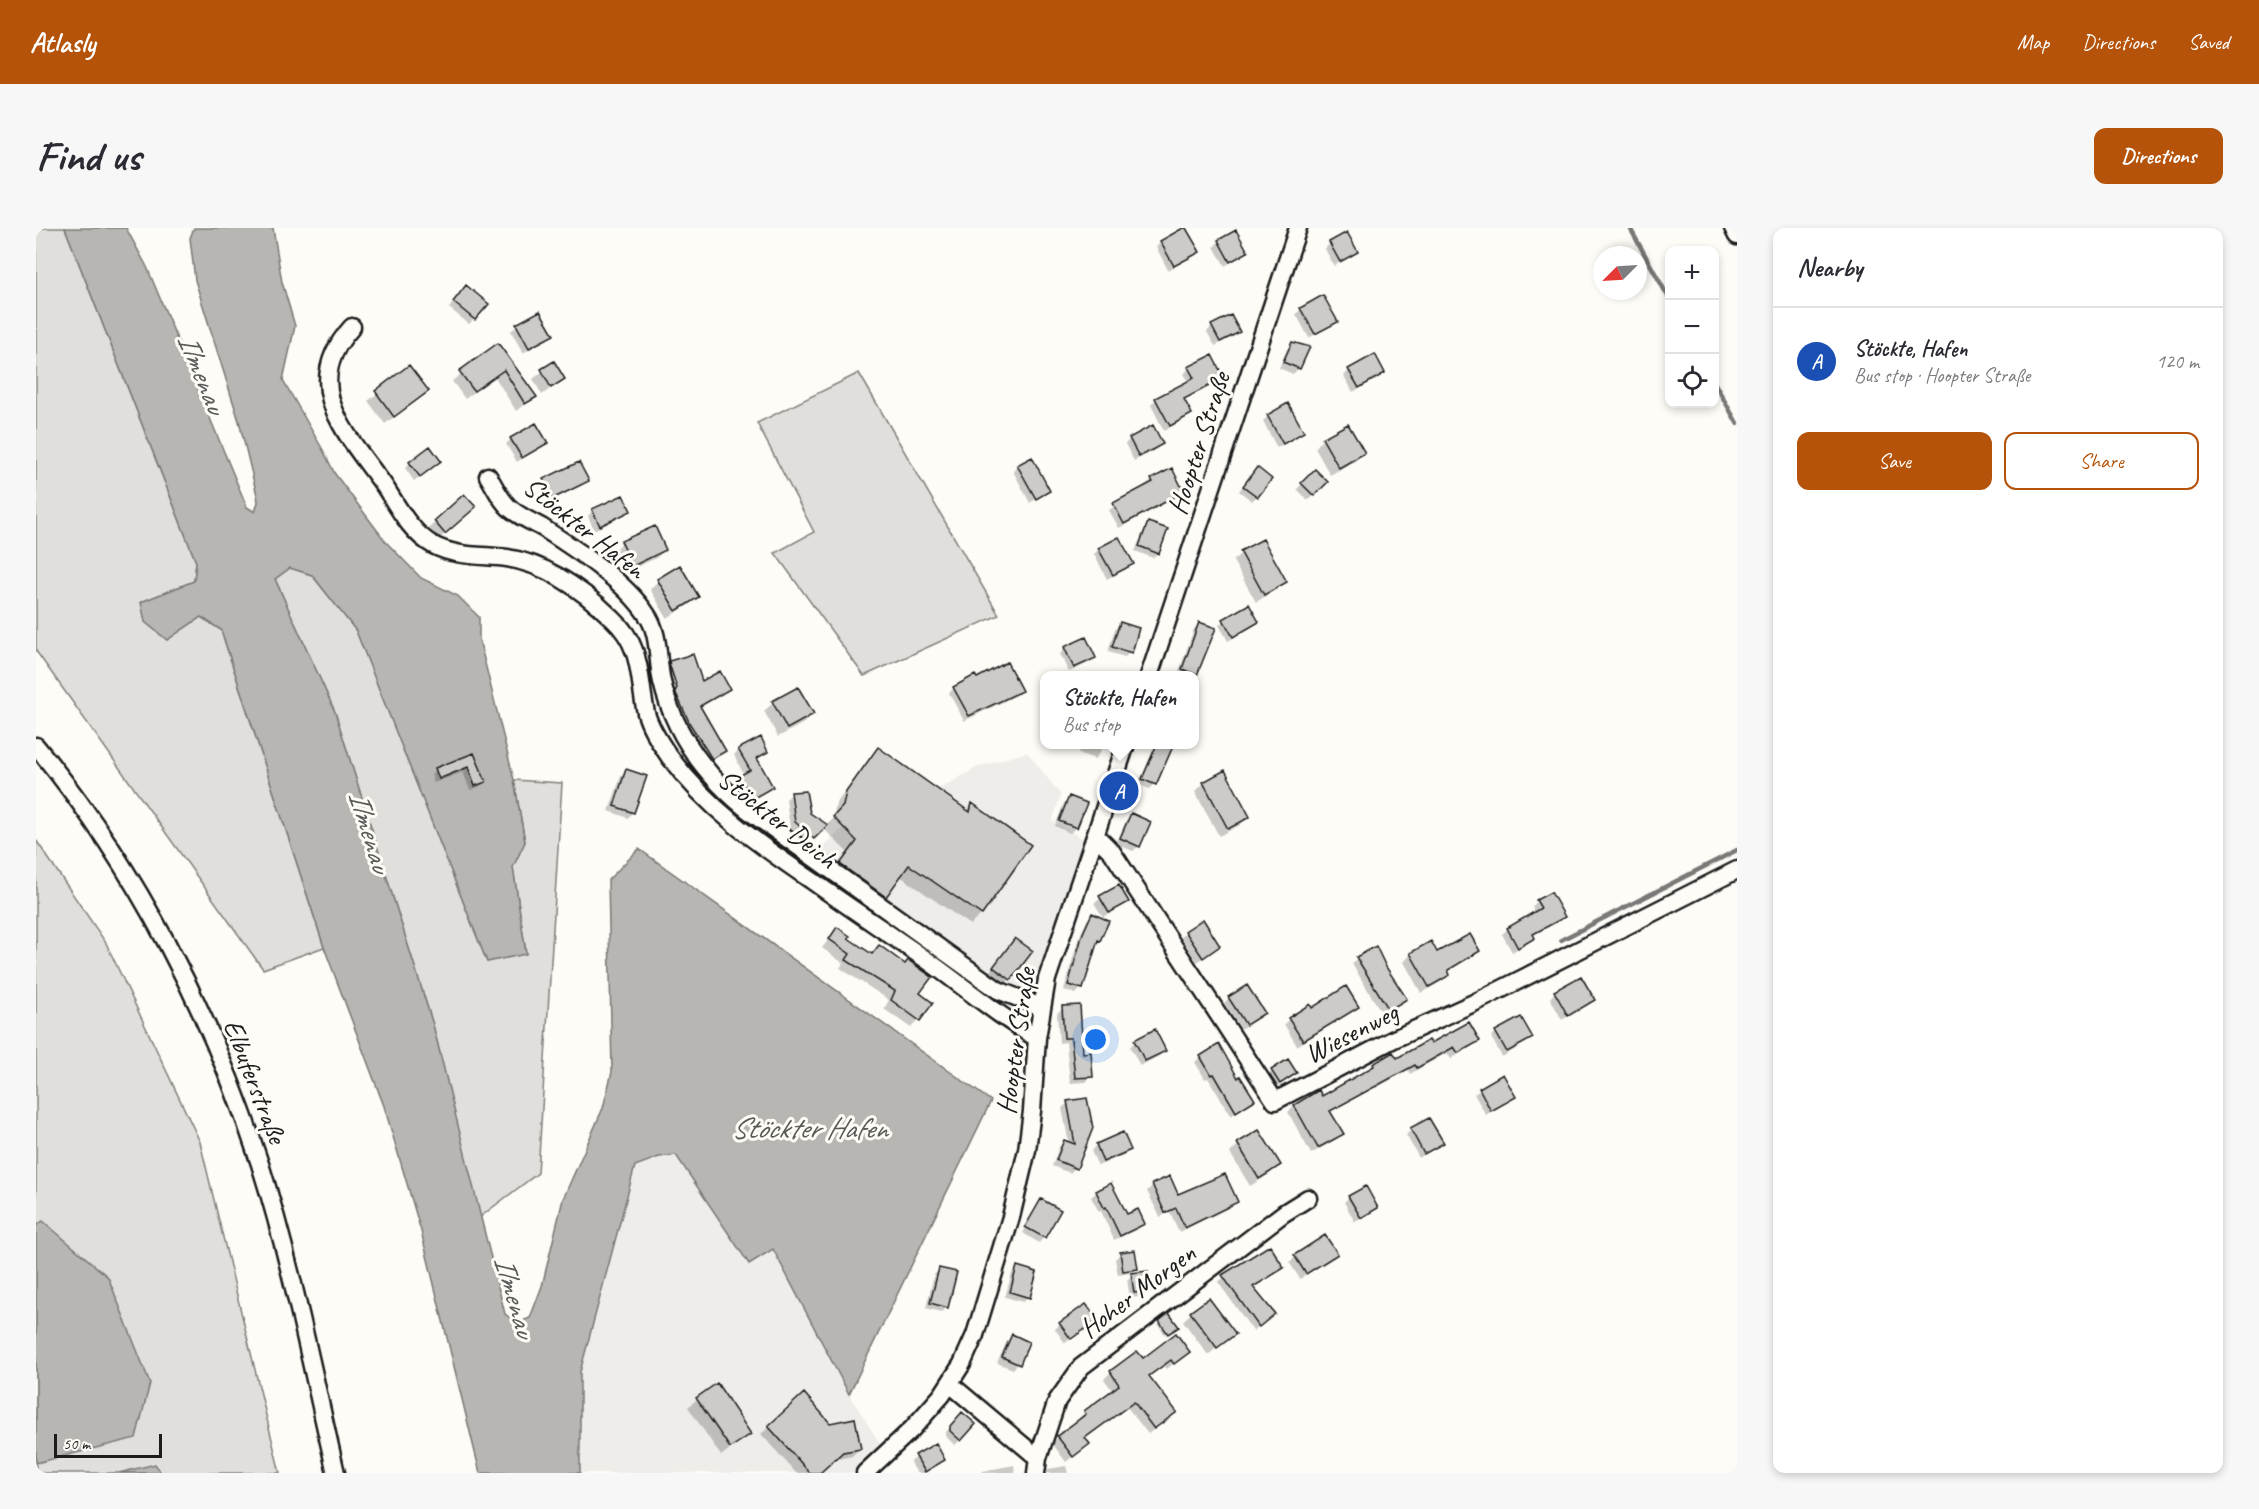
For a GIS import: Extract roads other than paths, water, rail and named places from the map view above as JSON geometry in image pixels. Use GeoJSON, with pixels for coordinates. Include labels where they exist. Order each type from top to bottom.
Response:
{"type":"FeatureCollection","features":[{"type":"Feature","properties":{"kind":"street","name":"Hoopter Straße"},"geometry":{"type":"LineString","coordinates":[[1150,671],[1298,228]]}},
{"type":"Feature","properties":{"kind":"street"},"geometry":{"type":"LineString","coordinates":[[1732,228],[1737,236]]}},
{"type":"Feature","properties":{"kind":"street","name":"Stöckter Deich"},"geometry":{"type":"LineString","coordinates":[[352,327],[339,344],[329,368],[327,385],[330,403],[335,417],[355,447],[401,512],[425,540],[449,552],[528,562],[567,583],[593,601],[631,640],[638,657],[649,722],[667,754],[708,801],[756,842],[928,961],[999,1015],[1037,1038]]}},
{"type":"Feature","properties":{"kind":"street","name":"Stöckter Hafen"},"geometry":{"type":"LineString","coordinates":[[488,476],[506,505],[572,548],[615,581],[648,616],[655,634],[662,680],[676,723],[696,758],[720,786],[753,814],[998,990],[1041,1007]]}},
{"type":"Feature","properties":{"kind":"street","name":"Elbuferstraße"},"geometry":{"type":"LineString","coordinates":[[36,747],[104,838],[142,900],[190,989],[216,1047],[251,1138],[271,1201],[336,1473]]}},
{"type":"Feature","properties":{"kind":"street","name":"Hoopter Straße"},"geometry":{"type":"LineString","coordinates":[[865,1473],[924,1416],[950,1384],[962,1364],[982,1315],[1028,1150],[1041,1007],[1056,949],[1124,749]]}},
{"type":"Feature","properties":{"kind":"street","name":"Wiesenweg"},"geometry":{"type":"LineString","coordinates":[[1096,836],[1112,852],[1275,1101],[1394,1039],[1478,1000],[1737,870]]}},
{"type":"Feature","properties":{"kind":"street","name":"Hoher Morgen"},"geometry":{"type":"LineString","coordinates":[[950,1384],[1037,1465],[1057,1401],[1081,1367],[1284,1213],[1308,1198]]}},
{"type":"Feature","properties":{"kind":"water","name":"Ilmenau"},"geometry":{"type":"Polygon","coordinates":[[[65,228],[126,228],[147,267],[247,507],[255,512],[258,502],[257,495],[239,421],[195,280],[190,238],[194,228],[273,228],[282,282],[295,326],[283,380],[335,474],[386,542],[421,578],[458,596],[479,617],[479,639],[514,780],[525,842],[513,867],[526,954],[487,962],[356,631],[312,575],[290,568],[275,579],[335,712],[433,1025],[505,1314],[518,1323],[530,1318],[542,1286],[563,1199],[603,1108],[612,1072],[608,880],[639,849],[991,1101],[849,1394],[773,1249],[749,1264],[676,1155],[659,1157],[635,1166],[580,1372],[580,1473],[480,1473],[421,1231],[384,1106],[324,947],[221,630],[201,617],[167,640],[145,622],[141,602],[194,581],[196,562],[65,228]]]}},
{"type":"Feature","properties":{"kind":"water"},"geometry":{"type":"Polygon","coordinates":[[[43,1221],[108,1277],[150,1383],[136,1438],[36,1463],[36,1226],[43,1221]]]}},
{"type":"Feature","properties":{"kind":"water"},"geometry":{"type":"Polygon","coordinates":[[[155,1464],[161,1473],[119,1473],[155,1464]]]}},
{"type":"Feature","properties":{"kind":"waterway"},"geometry":{"type":"LineString","coordinates":[[1630,228],[1665,291]]}},
{"type":"Feature","properties":{"kind":"waterway"},"geometry":{"type":"LineString","coordinates":[[1719,391],[1737,423]]}},
{"type":"Feature","properties":{"kind":"waterway"},"geometry":{"type":"LineString","coordinates":[[1561,940],[1737,850]]}},
{"type":"Feature","properties":{"kind":"place","name":"Stöckte, Hafen"},"geometry":{"type":"Point","coordinates":[1119,791]}}]}
